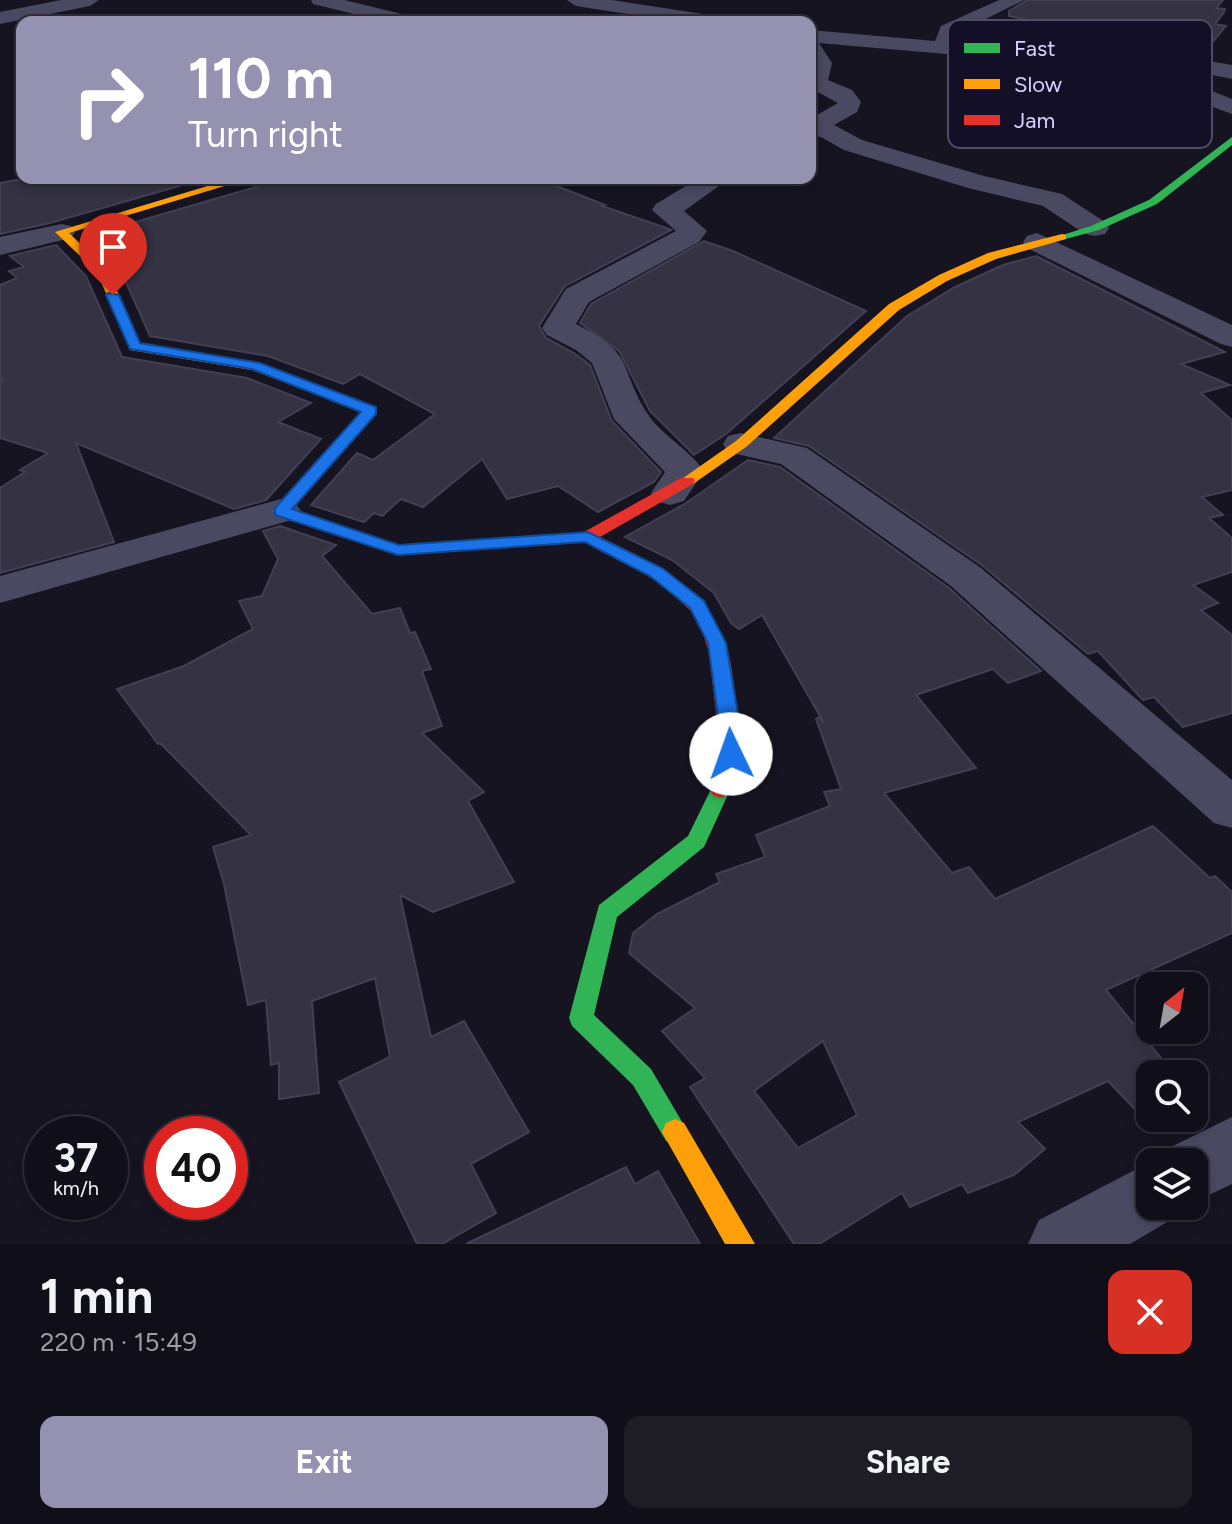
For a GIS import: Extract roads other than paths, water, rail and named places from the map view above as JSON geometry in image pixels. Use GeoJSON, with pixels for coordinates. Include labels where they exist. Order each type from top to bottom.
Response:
{"type":"FeatureCollection","features":[{"type":"Feature","properties":{"kind":"street"},"geometry":{"type":"LineString","coordinates":[[0,18],[90,0]]}},
{"type":"Feature","properties":{"kind":"street"},"geometry":{"type":"LineString","coordinates":[[320,0],[386,16]]}},
{"type":"Feature","properties":{"kind":"street"},"geometry":{"type":"LineString","coordinates":[[576,0],[717,11]]}},
{"type":"Feature","properties":{"kind":"street"},"geometry":{"type":"LineString","coordinates":[[965,20],[1015,0]]}},
{"type":"Feature","properties":{"kind":"street"},"geometry":{"type":"LineString","coordinates":[[944,48],[948,30]]}},
{"type":"Feature","properties":{"kind":"street"},"geometry":{"type":"LineString","coordinates":[[816,37],[948,48]]}},
{"type":"Feature","properties":{"kind":"street"},"geometry":{"type":"LineString","coordinates":[[816,55],[821,63],[816,83],[844,95],[850,102],[849,107],[816,125]]}},
{"type":"Feature","properties":{"kind":"street"},"geometry":{"type":"LineString","coordinates":[[1212,68],[1232,72]]}},
{"type":"Feature","properties":{"kind":"street"},"geometry":{"type":"LineString","coordinates":[[1212,99],[1232,107]]}},
{"type":"Feature","properties":{"kind":"street"},"geometry":{"type":"LineString","coordinates":[[816,130],[853,145],[977,182],[1052,200],[1095,228]]}},
{"type":"Feature","properties":{"kind":"street"},"geometry":{"type":"LineString","coordinates":[[281,511],[398,550],[588,537],[670,493],[741,444],[894,307],[943,278],[992,256],[1095,228],[1153,202],[1232,140]]}},
{"type":"Feature","properties":{"kind":"street"},"geometry":{"type":"LineString","coordinates":[[0,246],[61,232],[225,184]]}},
{"type":"Feature","properties":{"kind":"street"},"geometry":{"type":"LineString","coordinates":[[670,493],[685,471],[632,419],[607,359],[588,343],[558,328],[577,296],[689,236],[693,231],[690,226],[666,210],[707,184]]}},
{"type":"Feature","properties":{"kind":"street"},"geometry":{"type":"LineString","coordinates":[[0,590],[281,511],[371,410],[255,366],[135,347],[102,270],[61,232]]}},
{"type":"Feature","properties":{"kind":"street"},"geometry":{"type":"LineString","coordinates":[[1037,242],[1232,337]]}},
{"type":"Feature","properties":{"kind":"street"},"geometry":{"type":"LineString","coordinates":[[741,444],[794,456],[966,577],[1232,809]]}},
{"type":"Feature","properties":{"kind":"street"},"geometry":{"type":"LineString","coordinates":[[588,537],[656,572],[697,605],[717,643],[732,738],[730,770],[696,841],[607,912],[581,1018],[642,1077],[741,1244]]}},
{"type":"Feature","properties":{"kind":"street"},"geometry":{"type":"LineString","coordinates":[[1208,1162],[1232,1148]]}},
{"type":"Feature","properties":{"kind":"street"},"geometry":{"type":"LineString","coordinates":[[1063,1244],[1136,1203]]}}]}
